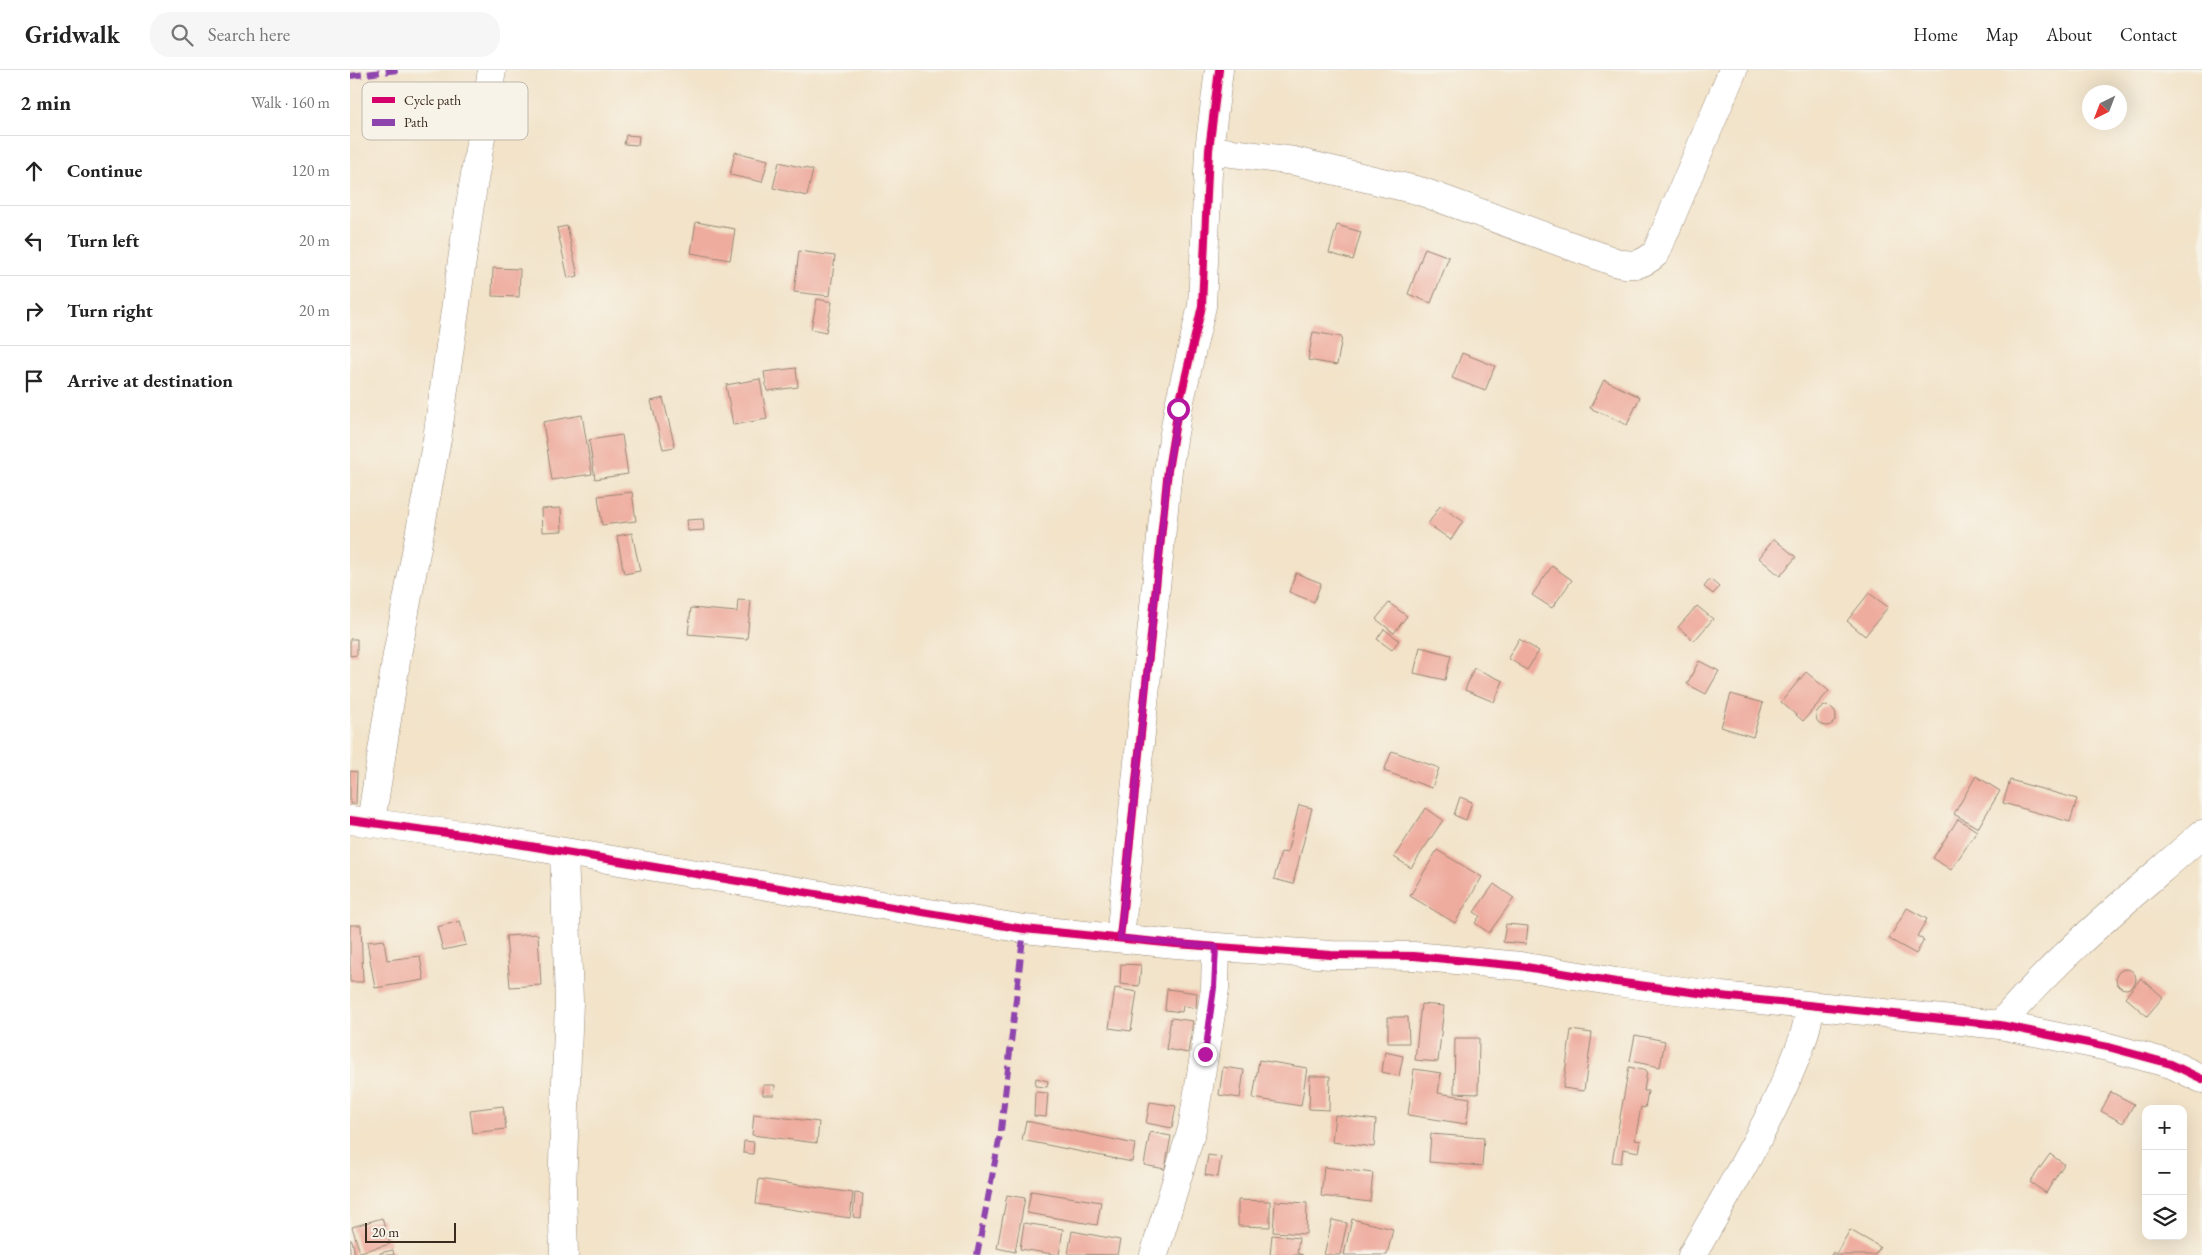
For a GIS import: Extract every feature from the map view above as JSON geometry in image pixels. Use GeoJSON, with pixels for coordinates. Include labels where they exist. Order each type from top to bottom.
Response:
{"type":"FeatureCollection","features":[{"type":"Feature","properties":{"kind":"street"},"geometry":{"type":"LineString","coordinates":[[1120,938],[1168,470],[1178,409],[1202,306],[1209,150],[1219,70]]}},
{"type":"Feature","properties":{"kind":"street"},"geometry":{"type":"LineString","coordinates":[[1209,150],[1294,161],[1420,192],[1618,264],[1635,266],[1647,262],[1656,253],[1733,70]]}},
{"type":"Feature","properties":{"kind":"street"},"geometry":{"type":"LineString","coordinates":[[481,140],[437,439],[397,654],[360,821],[564,852],[1024,929],[1216,947],[1331,955],[1414,956],[1510,965],[1616,982],[1811,1006],[1836,1006],[2000,1024],[2108,1047],[2171,1064],[2202,1079]]}},
{"type":"Feature","properties":{"kind":"street"},"geometry":{"type":"LineString","coordinates":[[2000,1024],[2033,986],[2070,949],[2202,834]]}},
{"type":"Feature","properties":{"kind":"street"},"geometry":{"type":"LineString","coordinates":[[564,852],[569,1002],[562,1188],[564,1255]]}},
{"type":"Feature","properties":{"kind":"street"},"geometry":{"type":"LineString","coordinates":[[1154,1255],[1192,1129],[1213,998],[1216,947]]}},
{"type":"Feature","properties":{"kind":"street"},"geometry":{"type":"LineString","coordinates":[[1692,1255],[1727,1194],[1783,1087],[1801,1046],[1811,1006]]}},
{"type":"Feature","properties":{"kind":"building"},"geometry":{"type":"Polygon","coordinates":[[[626,135],[639,136],[638,145],[624,144],[626,135]]]}},
{"type":"Feature","properties":{"kind":"building"},"geometry":{"type":"Polygon","coordinates":[[[735,152],[768,160],[762,182],[730,175],[735,152]]]}},
{"type":"Feature","properties":{"kind":"building"},"geometry":{"type":"Polygon","coordinates":[[[779,162],[813,170],[807,196],[773,188],[779,162]]]}},
{"type":"Feature","properties":{"kind":"building"},"geometry":{"type":"Polygon","coordinates":[[[696,222],[735,229],[730,260],[691,253],[696,222]]]}},
{"type":"Feature","properties":{"kind":"building"},"geometry":{"type":"Polygon","coordinates":[[[1337,225],[1361,232],[1353,260],[1329,253],[1337,225]]]}},
{"type":"Feature","properties":{"kind":"building"},"geometry":{"type":"Polygon","coordinates":[[[567,226],[578,276],[568,278],[557,228],[567,226]]]}},
{"type":"Feature","properties":{"kind":"building"},"geometry":{"type":"Polygon","coordinates":[[[1425,248],[1449,257],[1431,303],[1408,294],[1425,248]]]}},
{"type":"Feature","properties":{"kind":"building"},"geometry":{"type":"Polygon","coordinates":[[[799,251],[835,256],[830,296],[794,292],[799,251]]]}},
{"type":"Feature","properties":{"kind":"building"},"geometry":{"type":"Polygon","coordinates":[[[493,268],[520,269],[519,297],[492,296],[493,268]]]}},
{"type":"Feature","properties":{"kind":"building"},"geometry":{"type":"Polygon","coordinates":[[[817,299],[832,302],[826,332],[811,329],[817,299]]]}},
{"type":"Feature","properties":{"kind":"building"},"geometry":{"type":"Polygon","coordinates":[[[1313,332],[1342,337],[1337,365],[1308,360],[1313,332]]]}},
{"type":"Feature","properties":{"kind":"building"},"geometry":{"type":"Polygon","coordinates":[[[1462,353],[1495,366],[1485,391],[1452,378],[1462,353]]]}},
{"type":"Feature","properties":{"kind":"building"},"geometry":{"type":"Polygon","coordinates":[[[796,368],[798,387],[767,391],[764,372],[796,368]]]}},
{"type":"Feature","properties":{"kind":"building"},"geometry":{"type":"Polygon","coordinates":[[[760,379],[767,419],[733,425],[726,385],[760,379]]]}},
{"type":"Feature","properties":{"kind":"building"},"geometry":{"type":"Polygon","coordinates":[[[1604,380],[1640,397],[1627,425],[1590,408],[1604,380]]]}},
{"type":"Feature","properties":{"kind":"building"},"geometry":{"type":"Polygon","coordinates":[[[663,398],[675,447],[663,449],[651,401],[663,398]]]}},
{"type":"Feature","properties":{"kind":"building"},"geometry":{"type":"Polygon","coordinates":[[[582,415],[592,474],[552,480],[543,422],[582,415]]]}},
{"type":"Feature","properties":{"kind":"building"},"geometry":{"type":"Polygon","coordinates":[[[622,435],[628,474],[595,479],[589,440],[622,435]]]}},
{"type":"Feature","properties":{"kind":"building"},"geometry":{"type":"Polygon","coordinates":[[[632,492],[636,521],[602,525],[598,496],[632,492]]]}},
{"type":"Feature","properties":{"kind":"building"},"geometry":{"type":"Polygon","coordinates":[[[1440,506],[1463,521],[1451,540],[1428,524],[1440,506]]]}},
{"type":"Feature","properties":{"kind":"building"},"geometry":{"type":"Polygon","coordinates":[[[561,508],[562,531],[542,532],[541,509],[561,508]]]}},
{"type":"Feature","properties":{"kind":"building"},"geometry":{"type":"Polygon","coordinates":[[[703,519],[704,530],[688,531],[687,520],[703,519]]]}},
{"type":"Feature","properties":{"kind":"building"},"geometry":{"type":"Polygon","coordinates":[[[632,533],[640,571],[624,574],[617,536],[632,533]]]}},
{"type":"Feature","properties":{"kind":"building"},"geometry":{"type":"Polygon","coordinates":[[[1774,539],[1796,557],[1780,576],[1759,558],[1774,539]]]}},
{"type":"Feature","properties":{"kind":"building"},"geometry":{"type":"Polygon","coordinates":[[[1552,566],[1572,580],[1552,608],[1532,595],[1552,566]]]}},
{"type":"Feature","properties":{"kind":"building"},"geometry":{"type":"Polygon","coordinates":[[[1296,573],[1321,583],[1314,602],[1289,592],[1296,573]]]}},
{"type":"Feature","properties":{"kind":"building"},"geometry":{"type":"Polygon","coordinates":[[[1710,579],[1719,587],[1713,594],[1704,587],[1710,579]]]}},
{"type":"Feature","properties":{"kind":"building"},"geometry":{"type":"Polygon","coordinates":[[[1869,593],[1888,607],[1865,636],[1847,621],[1869,593]]]}},
{"type":"Feature","properties":{"kind":"building"},"geometry":{"type":"Polygon","coordinates":[[[738,600],[751,601],[747,639],[688,634],[691,608],[737,612],[738,600]]]}},
{"type":"Feature","properties":{"kind":"building"},"geometry":{"type":"Polygon","coordinates":[[[1389,603],[1407,616],[1394,633],[1376,619],[1389,603]]]}},
{"type":"Feature","properties":{"kind":"building"},"geometry":{"type":"Polygon","coordinates":[[[1697,606],[1713,619],[1694,641],[1678,627],[1697,606]]]}},
{"type":"Feature","properties":{"kind":"building"},"geometry":{"type":"Polygon","coordinates":[[[1384,629],[1399,640],[1392,650],[1377,639],[1384,629]]]}},
{"type":"Feature","properties":{"kind":"building"},"geometry":{"type":"Polygon","coordinates":[[[350,639],[357,639],[357,655],[350,656],[350,639]]]}},
{"type":"Feature","properties":{"kind":"building"},"geometry":{"type":"Polygon","coordinates":[[[1519,639],[1539,651],[1527,670],[1508,658],[1519,639]]]}},
{"type":"Feature","properties":{"kind":"building"},"geometry":{"type":"Polygon","coordinates":[[[1420,647],[1451,655],[1445,680],[1414,673],[1420,647]]]}},
{"type":"Feature","properties":{"kind":"building"},"geometry":{"type":"Polygon","coordinates":[[[1699,661],[1719,671],[1706,694],[1687,684],[1699,661]]]}},
{"type":"Feature","properties":{"kind":"building"},"geometry":{"type":"Polygon","coordinates":[[[1474,668],[1503,681],[1494,702],[1465,690],[1474,668]]]}},
{"type":"Feature","properties":{"kind":"building"},"geometry":{"type":"Polygon","coordinates":[[[1806,672],[1829,691],[1803,721],[1781,702],[1806,672]]]}},
{"type":"Feature","properties":{"kind":"building"},"geometry":{"type":"Polygon","coordinates":[[[1731,694],[1763,703],[1753,737],[1721,727],[1731,694]]]}},
{"type":"Feature","properties":{"kind":"building"},"geometry":{"type":"Polygon","coordinates":[[[1826,706],[1833,709],[1836,716],[1833,723],[1826,726],[1819,723],[1816,716],[1819,709],[1826,706]]]}},
{"type":"Feature","properties":{"kind":"building"},"geometry":{"type":"Polygon","coordinates":[[[1392,751],[1439,768],[1432,788],[1384,771],[1392,751]]]}},
{"type":"Feature","properties":{"kind":"building"},"geometry":{"type":"Polygon","coordinates":[[[350,771],[357,772],[356,804],[350,804],[350,771]]]}},
{"type":"Feature","properties":{"kind":"building"},"geometry":{"type":"Polygon","coordinates":[[[1976,776],[2000,791],[1978,828],[1954,814],[1976,776]]]}},
{"type":"Feature","properties":{"kind":"building"},"geometry":{"type":"Polygon","coordinates":[[[2010,780],[2077,799],[2070,822],[2003,803],[2010,780]]]}},
{"type":"Feature","properties":{"kind":"building"},"geometry":{"type":"Polygon","coordinates":[[[1460,797],[1472,802],[1466,820],[1454,815],[1460,797]]]}},
{"type":"Feature","properties":{"kind":"building"},"geometry":{"type":"Polygon","coordinates":[[[1299,805],[1312,808],[1293,884],[1274,879],[1281,852],[1287,853],[1299,805]]]}},
{"type":"Feature","properties":{"kind":"building"},"geometry":{"type":"Polygon","coordinates":[[[1426,808],[1443,820],[1411,868],[1394,857],[1426,808]]]}},
{"type":"Feature","properties":{"kind":"building"},"geometry":{"type":"Polygon","coordinates":[[[1958,819],[1977,831],[1951,870],[1933,858],[1958,819]]]}},
{"type":"Feature","properties":{"kind":"building"},"geometry":{"type":"Polygon","coordinates":[[[1437,850],[1482,877],[1455,923],[1410,896],[1437,850]]]}},
{"type":"Feature","properties":{"kind":"building"},"geometry":{"type":"Polygon","coordinates":[[[1494,884],[1514,898],[1489,933],[1475,923],[1480,916],[1474,912],[1494,884]]]}},
{"type":"Feature","properties":{"kind":"building"},"geometry":{"type":"Polygon","coordinates":[[[1907,908],[1927,919],[1917,936],[1924,940],[1916,954],[1889,939],[1907,908]]]}},
{"type":"Feature","properties":{"kind":"building"},"geometry":{"type":"Polygon","coordinates":[[[460,921],[466,945],[443,950],[437,927],[460,921]]]}},
{"type":"Feature","properties":{"kind":"building"},"geometry":{"type":"Polygon","coordinates":[[[1506,924],[1528,926],[1526,944],[1503,942],[1506,924]]]}},
{"type":"Feature","properties":{"kind":"building"},"geometry":{"type":"Polygon","coordinates":[[[350,925],[361,925],[363,982],[350,982],[350,925]]]}},
{"type":"Feature","properties":{"kind":"building"},"geometry":{"type":"Polygon","coordinates":[[[538,934],[541,985],[510,987],[506,936],[538,934]]]}},
{"type":"Feature","properties":{"kind":"building"},"geometry":{"type":"Polygon","coordinates":[[[384,940],[387,960],[420,956],[424,980],[375,988],[367,942],[384,940]]]}},
{"type":"Feature","properties":{"kind":"building"},"geometry":{"type":"Polygon","coordinates":[[[1121,964],[1141,965],[1139,986],[1120,984],[1121,964]]]}},
{"type":"Feature","properties":{"kind":"building"},"geometry":{"type":"Polygon","coordinates":[[[2126,969],[2133,972],[2136,979],[2133,986],[2126,989],[2119,986],[2116,979],[2119,972],[2126,969]]]}},
{"type":"Feature","properties":{"kind":"building"},"geometry":{"type":"Polygon","coordinates":[[[2141,978],[2163,997],[2147,1016],[2125,997],[2141,978]]]}},
{"type":"Feature","properties":{"kind":"building"},"geometry":{"type":"Polygon","coordinates":[[[1115,988],[1137,992],[1131,1031],[1109,1028],[1115,988]]]}},
{"type":"Feature","properties":{"kind":"building"},"geometry":{"type":"Polygon","coordinates":[[[1167,989],[1197,993],[1196,1008],[1183,1006],[1182,1012],[1165,1010],[1167,989]]]}},
{"type":"Feature","properties":{"kind":"building"},"geometry":{"type":"Polygon","coordinates":[[[1421,1004],[1444,1006],[1438,1062],[1415,1060],[1421,1004]]]}},
{"type":"Feature","properties":{"kind":"building"},"geometry":{"type":"Polygon","coordinates":[[[1388,1017],[1408,1017],[1409,1043],[1388,1043],[1388,1017]]]}},
{"type":"Feature","properties":{"kind":"building"},"geometry":{"type":"Polygon","coordinates":[[[1171,1018],[1193,1021],[1188,1053],[1166,1049],[1171,1018]]]}},
{"type":"Feature","properties":{"kind":"building"},"geometry":{"type":"Polygon","coordinates":[[[1571,1030],[1592,1033],[1584,1091],[1563,1088],[1571,1030]]]}},
{"type":"Feature","properties":{"kind":"building"},"geometry":{"type":"Polygon","coordinates":[[[1635,1035],[1665,1041],[1660,1067],[1630,1061],[1635,1035]]]}},
{"type":"Feature","properties":{"kind":"building"},"geometry":{"type":"Polygon","coordinates":[[[1455,1038],[1479,1038],[1478,1094],[1454,1093],[1455,1038]]]}},
{"type":"Feature","properties":{"kind":"building"},"geometry":{"type":"Polygon","coordinates":[[[1385,1052],[1403,1056],[1399,1076],[1382,1072],[1385,1052]]]}},
{"type":"Feature","properties":{"kind":"building"},"geometry":{"type":"Polygon","coordinates":[[[1259,1060],[1307,1068],[1301,1106],[1253,1098],[1259,1060]]]}},
{"type":"Feature","properties":{"kind":"building"},"geometry":{"type":"Polygon","coordinates":[[[1223,1067],[1244,1070],[1240,1098],[1219,1095],[1223,1067]]]}},
{"type":"Feature","properties":{"kind":"building"},"geometry":{"type":"Polygon","coordinates":[[[1629,1067],[1647,1071],[1644,1091],[1648,1091],[1645,1108],[1641,1107],[1635,1140],[1641,1141],[1639,1152],[1623,1149],[1621,1163],[1612,1162],[1629,1067]]]}},
{"type":"Feature","properties":{"kind":"building"},"geometry":{"type":"Polygon","coordinates":[[[1414,1069],[1441,1073],[1438,1093],[1470,1098],[1466,1124],[1408,1115],[1414,1069]]]}},
{"type":"Feature","properties":{"kind":"building"},"geometry":{"type":"Polygon","coordinates":[[[1310,1076],[1330,1076],[1329,1110],[1309,1109],[1310,1076]]]}},
{"type":"Feature","properties":{"kind":"building"},"geometry":{"type":"Polygon","coordinates":[[[1036,1078],[1048,1081],[1047,1087],[1035,1086],[1036,1078]]]}},
{"type":"Feature","properties":{"kind":"building"},"geometry":{"type":"Polygon","coordinates":[[[763,1085],[775,1085],[774,1095],[763,1095],[763,1085]]]}},
{"type":"Feature","properties":{"kind":"building"},"geometry":{"type":"Polygon","coordinates":[[[1035,1092],[1048,1093],[1046,1117],[1034,1116],[1035,1092]]]}},
{"type":"Feature","properties":{"kind":"building"},"geometry":{"type":"Polygon","coordinates":[[[2111,1092],[2134,1104],[2123,1123],[2101,1111],[2111,1092]]]}},
{"type":"Feature","properties":{"kind":"building"},"geometry":{"type":"Polygon","coordinates":[[[1150,1102],[1176,1106],[1172,1128],[1146,1123],[1150,1102]]]}},
{"type":"Feature","properties":{"kind":"building"},"geometry":{"type":"Polygon","coordinates":[[[503,1106],[506,1129],[473,1133],[470,1110],[503,1106]]]}},
{"type":"Feature","properties":{"kind":"building"},"geometry":{"type":"Polygon","coordinates":[[[754,1114],[819,1122],[817,1143],[752,1135],[754,1114]]]}},
{"type":"Feature","properties":{"kind":"building"},"geometry":{"type":"Polygon","coordinates":[[[1335,1115],[1376,1120],[1374,1147],[1332,1142],[1335,1115]]]}},
{"type":"Feature","properties":{"kind":"building"},"geometry":{"type":"Polygon","coordinates":[[[1026,1121],[1135,1144],[1132,1162],[1022,1140],[1026,1121]]]}},
{"type":"Feature","properties":{"kind":"building"},"geometry":{"type":"Polygon","coordinates":[[[1150,1132],[1171,1136],[1165,1169],[1144,1165],[1150,1132]]]}},
{"type":"Feature","properties":{"kind":"building"},"geometry":{"type":"Polygon","coordinates":[[[1431,1134],[1484,1138],[1482,1166],[1429,1162],[1431,1134]]]}},
{"type":"Feature","properties":{"kind":"building"},"geometry":{"type":"Polygon","coordinates":[[[744,1141],[754,1142],[753,1154],[743,1153],[744,1141]]]}},
{"type":"Feature","properties":{"kind":"building"},"geometry":{"type":"Polygon","coordinates":[[[2050,1154],[2064,1164],[2046,1193],[2030,1182],[2050,1154]]]}},
{"type":"Feature","properties":{"kind":"building"},"geometry":{"type":"Polygon","coordinates":[[[1208,1155],[1221,1157],[1218,1177],[1205,1175],[1208,1155]]]}},
{"type":"Feature","properties":{"kind":"building"},"geometry":{"type":"Polygon","coordinates":[[[1324,1167],[1373,1173],[1370,1202],[1321,1196],[1324,1167]]]}},
{"type":"Feature","properties":{"kind":"building"},"geometry":{"type":"Polygon","coordinates":[[[759,1179],[853,1193],[850,1218],[756,1204],[759,1179]]]}},
{"type":"Feature","properties":{"kind":"building"},"geometry":{"type":"Polygon","coordinates":[[[1031,1191],[1101,1202],[1097,1225],[1027,1213],[1031,1191]]]}},
{"type":"Feature","properties":{"kind":"building"},"geometry":{"type":"Polygon","coordinates":[[[855,1193],[863,1194],[861,1218],[853,1217],[855,1193]]]}},
{"type":"Feature","properties":{"kind":"building"},"geometry":{"type":"Polygon","coordinates":[[[1007,1195],[1025,1198],[1015,1252],[997,1248],[1007,1195]]]}},
{"type":"Feature","properties":{"kind":"building"},"geometry":{"type":"Polygon","coordinates":[[[1238,1200],[1270,1201],[1270,1227],[1238,1226],[1238,1200]]]}},
{"type":"Feature","properties":{"kind":"building"},"geometry":{"type":"Polygon","coordinates":[[[1275,1201],[1307,1203],[1306,1234],[1273,1232],[1275,1201]]]}},
{"type":"Feature","properties":{"kind":"building"},"geometry":{"type":"Polygon","coordinates":[[[382,1218],[390,1244],[360,1252],[352,1227],[382,1218]]]}},
{"type":"Feature","properties":{"kind":"building"},"geometry":{"type":"Polygon","coordinates":[[[1352,1219],[1393,1229],[1387,1255],[1344,1255],[1352,1219]]]}},
{"type":"Feature","properties":{"kind":"building"},"geometry":{"type":"Polygon","coordinates":[[[1332,1220],[1347,1223],[1340,1255],[1324,1255],[1332,1220]]]}},
{"type":"Feature","properties":{"kind":"building"},"geometry":{"type":"Polygon","coordinates":[[[1024,1223],[1063,1229],[1059,1255],[1020,1249],[1024,1223]]]}},
{"type":"Feature","properties":{"kind":"building"},"geometry":{"type":"Polygon","coordinates":[[[1850,1230],[1880,1247],[1875,1255],[1831,1255],[1833,1252],[1836,1254],[1850,1230]]]}},
{"type":"Feature","properties":{"kind":"building"},"geometry":{"type":"Polygon","coordinates":[[[1072,1231],[1120,1240],[1117,1255],[1068,1254],[1072,1231]]]}},
{"type":"Feature","properties":{"kind":"building"},"geometry":{"type":"Polygon","coordinates":[[[1272,1235],[1299,1238],[1297,1253],[1303,1255],[1270,1255],[1272,1235]]]}},
{"type":"Feature","properties":{"kind":"building"},"geometry":{"type":"Polygon","coordinates":[[[350,1240],[352,1240],[355,1255],[350,1255],[350,1240]]]}},
{"type":"Feature","properties":{"kind":"building"},"geometry":{"type":"Polygon","coordinates":[[[393,1250],[394,1255],[380,1255],[380,1253],[393,1250]]]}},
{"type":"Feature","properties":{"kind":"marked path"},"geometry":{"type":"LineString","coordinates":[[350,76],[398,70]]}},
{"type":"Feature","properties":{"kind":"marked path"},"geometry":{"type":"LineString","coordinates":[[977,1255],[1001,1130],[1024,929]]}},
{"type":"Feature","properties":{"kind":"cycle path"},"geometry":{"type":"LineString","coordinates":[[1120,938],[1168,470],[1178,409],[1202,306],[1209,150],[1219,70]]}},
{"type":"Feature","properties":{"kind":"cycle path"},"geometry":{"type":"LineString","coordinates":[[350,820],[470,836],[1024,929],[1176,944],[1331,955],[1414,956],[1520,966],[1616,982],[1721,996],[2000,1025],[2108,1047],[2171,1064],[2202,1079]]}},
{"type":"Feature","properties":{"kind":"route"},"geometry":{"type":"LineString","coordinates":[[1178,409],[1168,470],[1157,596],[1120,938],[1216,947],[1214,988],[1205,1054]]}}]}
